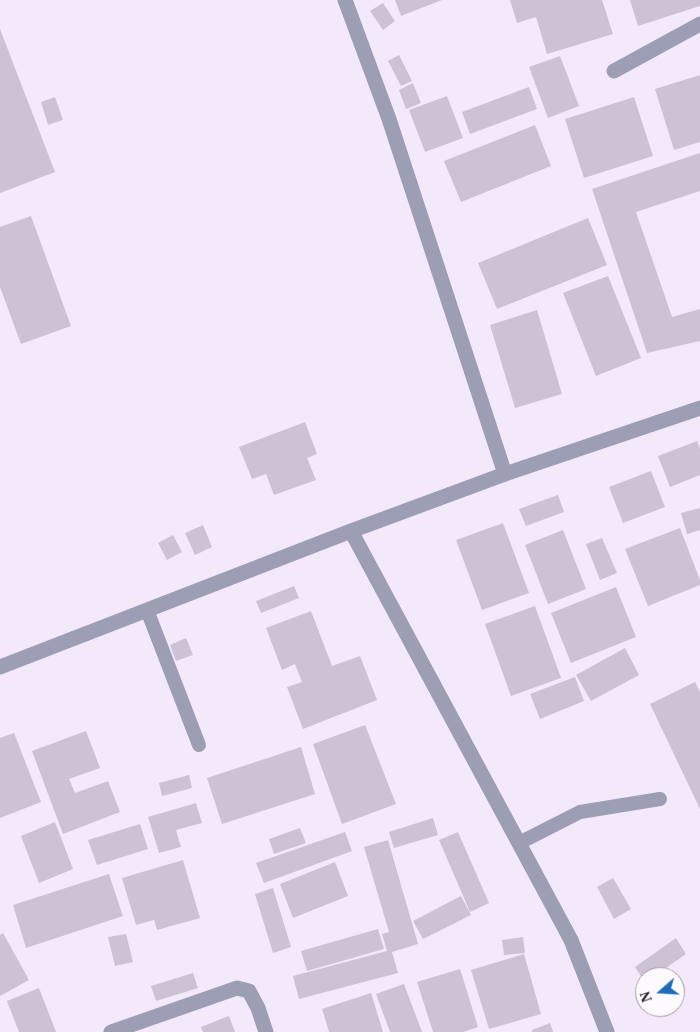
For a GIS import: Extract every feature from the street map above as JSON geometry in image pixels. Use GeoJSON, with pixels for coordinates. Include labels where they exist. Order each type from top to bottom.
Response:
{"type":"FeatureCollection","features":[{"type":"Feature","properties":{"kind":"street"},"geometry":{"type":"LineString","coordinates":[[345,0],[392,128],[505,474]]}},
{"type":"Feature","properties":{"kind":"street"},"geometry":{"type":"LineString","coordinates":[[614,71],[700,24]]}},
{"type":"Feature","properties":{"kind":"street"},"geometry":{"type":"LineString","coordinates":[[0,667],[351,531],[505,474],[700,408]]}},
{"type":"Feature","properties":{"kind":"street"},"geometry":{"type":"LineString","coordinates":[[351,531],[571,940],[606,1032]]}},
{"type":"Feature","properties":{"kind":"street"},"geometry":{"type":"LineString","coordinates":[[111,1032],[238,988],[249,992],[258,1008],[266,1032]]}},
{"type":"Feature","properties":{"kind":"lane"},"geometry":{"type":"LineString","coordinates":[[147,610],[199,745]]}},
{"type":"Feature","properties":{"kind":"lane"},"geometry":{"type":"LineString","coordinates":[[519,843],[580,812],[660,799]]}},
{"type":"Feature","properties":{"kind":"building"},"geometry":{"type":"Polygon","coordinates":[[[395,0],[442,0],[401,16],[395,0]]]}},
{"type":"Feature","properties":{"kind":"building"},"geometry":{"type":"Polygon","coordinates":[[[510,0],[602,0],[613,34],[547,54],[536,17],[517,23],[510,0]]]}},
{"type":"Feature","properties":{"kind":"building"},"geometry":{"type":"Polygon","coordinates":[[[630,0],[700,0],[700,6],[638,26],[630,0]]]}},
{"type":"Feature","properties":{"kind":"building"},"geometry":{"type":"Polygon","coordinates":[[[383,3],[395,21],[383,30],[370,11],[383,3]]]}},
{"type":"Feature","properties":{"kind":"building"},"geometry":{"type":"Polygon","coordinates":[[[0,29],[55,172],[0,193],[0,29]]]}},
{"type":"Feature","properties":{"kind":"building"},"geometry":{"type":"Polygon","coordinates":[[[399,55],[412,81],[401,86],[388,61],[399,55]]]}},
{"type":"Feature","properties":{"kind":"building"},"geometry":{"type":"Polygon","coordinates":[[[560,56],[579,106],[548,118],[529,67],[560,56]]]}},
{"type":"Feature","properties":{"kind":"building"},"geometry":{"type":"Polygon","coordinates":[[[700,75],[700,142],[674,150],[655,89],[700,75]]]}},
{"type":"Feature","properties":{"kind":"building"},"geometry":{"type":"Polygon","coordinates":[[[413,83],[421,103],[406,109],[399,90],[413,83]]]}},
{"type":"Feature","properties":{"kind":"building"},"geometry":{"type":"Polygon","coordinates":[[[529,87],[537,109],[470,134],[462,112],[529,87]]]}},
{"type":"Feature","properties":{"kind":"building"},"geometry":{"type":"Polygon","coordinates":[[[447,96],[463,138],[425,152],[409,110],[447,96]]]}},
{"type":"Feature","properties":{"kind":"building"},"geometry":{"type":"Polygon","coordinates":[[[55,97],[63,120],[48,125],[41,102],[55,97]]]}},
{"type":"Feature","properties":{"kind":"building"},"geometry":{"type":"Polygon","coordinates":[[[634,97],[653,156],[584,178],[565,119],[634,97]]]}},
{"type":"Feature","properties":{"kind":"building"},"geometry":{"type":"Polygon","coordinates":[[[535,125],[551,166],[461,202],[444,161],[535,125]]]}},
{"type":"Feature","properties":{"kind":"building"},"geometry":{"type":"Polygon","coordinates":[[[700,153],[700,191],[636,212],[672,317],[700,309],[700,341],[647,353],[592,189],[700,153]]]}},
{"type":"Feature","properties":{"kind":"building"},"geometry":{"type":"Polygon","coordinates":[[[31,216],[71,326],[21,344],[0,287],[0,227],[31,216]]]}},
{"type":"Feature","properties":{"kind":"building"},"geometry":{"type":"Polygon","coordinates":[[[588,218],[607,265],[497,309],[478,263],[588,218]]]}},
{"type":"Feature","properties":{"kind":"building"},"geometry":{"type":"Polygon","coordinates":[[[608,276],[641,358],[596,376],[563,293],[608,276]]]}},
{"type":"Feature","properties":{"kind":"building"},"geometry":{"type":"Polygon","coordinates":[[[537,310],[562,394],[515,408],[490,325],[537,310]]]}},
{"type":"Feature","properties":{"kind":"building"},"geometry":{"type":"Polygon","coordinates":[[[305,422],[317,454],[307,458],[316,480],[274,495],[266,474],[252,479],[239,447],[305,422]]]}},
{"type":"Feature","properties":{"kind":"building"},"geometry":{"type":"Polygon","coordinates":[[[697,441],[700,449],[700,475],[670,487],[658,456],[697,441]]]}},
{"type":"Feature","properties":{"kind":"building"},"geometry":{"type":"Polygon","coordinates":[[[651,471],[665,507],[623,523],[609,487],[651,471]]]}},
{"type":"Feature","properties":{"kind":"building"},"geometry":{"type":"Polygon","coordinates":[[[558,495],[564,512],[526,526],[519,509],[558,495]]]}},
{"type":"Feature","properties":{"kind":"building"},"geometry":{"type":"Polygon","coordinates":[[[700,508],[700,530],[687,534],[681,513],[700,508]]]}},
{"type":"Feature","properties":{"kind":"building"},"geometry":{"type":"Polygon","coordinates":[[[503,523],[529,593],[482,610],[456,540],[503,523]]]}},
{"type":"Feature","properties":{"kind":"building"},"geometry":{"type":"Polygon","coordinates":[[[203,525],[212,547],[195,555],[185,533],[203,525]]]}},
{"type":"Feature","properties":{"kind":"building"},"geometry":{"type":"Polygon","coordinates":[[[680,528],[700,580],[700,585],[648,606],[625,549],[680,528]]]}},
{"type":"Feature","properties":{"kind":"building"},"geometry":{"type":"Polygon","coordinates":[[[563,530],[586,589],[548,604],[525,545],[563,530]]]}},
{"type":"Feature","properties":{"kind":"building"},"geometry":{"type":"Polygon","coordinates":[[[173,535],[182,552],[167,560],[158,543],[173,535]]]}},
{"type":"Feature","properties":{"kind":"building"},"geometry":{"type":"Polygon","coordinates":[[[602,538],[617,573],[600,580],[586,544],[602,538]]]}},
{"type":"Feature","properties":{"kind":"building"},"geometry":{"type":"Polygon","coordinates":[[[294,586],[299,598],[261,613],[256,601],[294,586]]]}},
{"type":"Feature","properties":{"kind":"building"},"geometry":{"type":"Polygon","coordinates":[[[616,587],[636,637],[571,663],[551,613],[616,587]]]}},
{"type":"Feature","properties":{"kind":"building"},"geometry":{"type":"Polygon","coordinates":[[[535,606],[561,678],[511,696],[485,624],[535,606]]]}},
{"type":"Feature","properties":{"kind":"building"},"geometry":{"type":"Polygon","coordinates":[[[311,611],[332,666],[360,656],[377,700],[303,729],[287,687],[302,682],[295,664],[282,670],[266,628],[311,611]]]}},
{"type":"Feature","properties":{"kind":"building"},"geometry":{"type":"Polygon","coordinates":[[[186,638],[193,655],[176,661],[170,645],[186,638]]]}},
{"type":"Feature","properties":{"kind":"building"},"geometry":{"type":"Polygon","coordinates":[[[625,648],[639,675],[591,701],[576,675],[625,648]]]}},
{"type":"Feature","properties":{"kind":"building"},"geometry":{"type":"Polygon","coordinates":[[[575,677],[584,701],[540,719],[530,694],[575,677]]]}},
{"type":"Feature","properties":{"kind":"building"},"geometry":{"type":"Polygon","coordinates":[[[695,682],[700,692],[700,809],[650,704],[695,682]]]}},
{"type":"Feature","properties":{"kind":"building"},"geometry":{"type":"Polygon","coordinates":[[[365,725],[396,804],[342,824],[313,744],[365,725]]]}},
{"type":"Feature","properties":{"kind":"building"},"geometry":{"type":"Polygon","coordinates":[[[86,731],[100,768],[69,779],[75,793],[108,781],[120,812],[63,834],[32,751],[86,731]]]}},
{"type":"Feature","properties":{"kind":"building"},"geometry":{"type":"Polygon","coordinates":[[[14,733],[41,802],[0,818],[0,738],[14,733]]]}},
{"type":"Feature","properties":{"kind":"building"},"geometry":{"type":"Polygon","coordinates":[[[301,747],[315,794],[222,824],[207,778],[301,747]]]}},
{"type":"Feature","properties":{"kind":"building"},"geometry":{"type":"Polygon","coordinates":[[[189,775],[192,788],[162,796],[159,783],[189,775]]]}},
{"type":"Feature","properties":{"kind":"building"},"geometry":{"type":"Polygon","coordinates":[[[196,803],[202,823],[176,830],[181,847],[159,853],[148,817],[196,803]]]}},
{"type":"Feature","properties":{"kind":"building"},"geometry":{"type":"Polygon","coordinates":[[[433,818],[438,835],[394,848],[389,832],[433,818]]]}},
{"type":"Feature","properties":{"kind":"building"},"geometry":{"type":"Polygon","coordinates":[[[55,822],[73,869],[39,883],[21,836],[55,822]]]}},
{"type":"Feature","properties":{"kind":"building"},"geometry":{"type":"Polygon","coordinates":[[[140,824],[148,849],[97,865],[88,840],[140,824]]]}},
{"type":"Feature","properties":{"kind":"building"},"geometry":{"type":"Polygon","coordinates":[[[300,828],[306,843],[274,854],[269,839],[300,828]]]}},
{"type":"Feature","properties":{"kind":"building"},"geometry":{"type":"Polygon","coordinates":[[[345,832],[352,851],[264,883],[256,863],[345,832]]]}},
{"type":"Feature","properties":{"kind":"building"},"geometry":{"type":"Polygon","coordinates":[[[458,832],[489,903],[470,912],[439,840],[458,832]]]}},
{"type":"Feature","properties":{"kind":"building"},"geometry":{"type":"Polygon","coordinates":[[[388,840],[418,944],[392,952],[398,973],[299,999],[293,976],[387,951],[382,934],[389,932],[364,847],[388,840]]]}},
{"type":"Feature","properties":{"kind":"building"},"geometry":{"type":"Polygon","coordinates":[[[183,860],[200,918],[157,930],[154,920],[136,925],[122,878],[183,860]]]}},
{"type":"Feature","properties":{"kind":"building"},"geometry":{"type":"Polygon","coordinates":[[[335,862],[348,896],[293,918],[280,884],[335,862]]]}},
{"type":"Feature","properties":{"kind":"building"},"geometry":{"type":"Polygon","coordinates":[[[109,874],[123,916],[26,948],[13,905],[109,874]]]}},
{"type":"Feature","properties":{"kind":"building"},"geometry":{"type":"Polygon","coordinates":[[[613,878],[631,909],[614,919],[597,887],[613,878]]]}},
{"type":"Feature","properties":{"kind":"building"},"geometry":{"type":"Polygon","coordinates":[[[273,888],[291,947],[273,953],[255,894],[273,888]]]}},
{"type":"Feature","properties":{"kind":"building"},"geometry":{"type":"Polygon","coordinates":[[[461,896],[471,915],[423,939],[413,921],[461,896]]]}},
{"type":"Feature","properties":{"kind":"building"},"geometry":{"type":"Polygon","coordinates":[[[378,929],[384,949],[307,971],[301,951],[378,929]]]}},
{"type":"Feature","properties":{"kind":"building"},"geometry":{"type":"Polygon","coordinates":[[[3,933],[29,980],[0,996],[0,935],[3,933]]]}},
{"type":"Feature","properties":{"kind":"building"},"geometry":{"type":"Polygon","coordinates":[[[126,934],[133,962],[115,966],[108,937],[126,934]]]}},
{"type":"Feature","properties":{"kind":"building"},"geometry":{"type":"Polygon","coordinates":[[[523,937],[525,953],[504,955],[502,940],[523,937]]]}},
{"type":"Feature","properties":{"kind":"building"},"geometry":{"type":"Polygon","coordinates":[[[676,938],[686,954],[667,967],[635,967],[676,938]]]}},
{"type":"Feature","properties":{"kind":"building"},"geometry":{"type":"Polygon","coordinates":[[[524,954],[541,1014],[489,1029],[471,970],[524,954]]]}},
{"type":"Feature","properties":{"kind":"building"},"geometry":{"type":"Polygon","coordinates":[[[460,969],[478,1027],[463,1032],[433,1032],[417,982],[460,969]]]}},
{"type":"Feature","properties":{"kind":"building"},"geometry":{"type":"Polygon","coordinates":[[[193,973],[198,988],[156,1001],[151,986],[193,973]]]}},
{"type":"Feature","properties":{"kind":"building"},"geometry":{"type":"Polygon","coordinates":[[[404,984],[422,1032],[390,1032],[376,994],[404,984]]]}},
{"type":"Feature","properties":{"kind":"building"},"geometry":{"type":"Polygon","coordinates":[[[39,988],[56,1032],[19,1032],[7,1001],[39,988]]]}},
{"type":"Feature","properties":{"kind":"building"},"geometry":{"type":"Polygon","coordinates":[[[371,993],[383,1032],[329,1032],[322,1009],[371,993]]]}},
{"type":"Feature","properties":{"kind":"building"},"geometry":{"type":"Polygon","coordinates":[[[229,1016],[235,1032],[203,1032],[201,1027],[229,1016]]]}},
{"type":"Feature","properties":{"kind":"building"},"geometry":{"type":"Polygon","coordinates":[[[550,1023],[553,1032],[532,1032],[532,1030],[550,1023]]]}}]}
